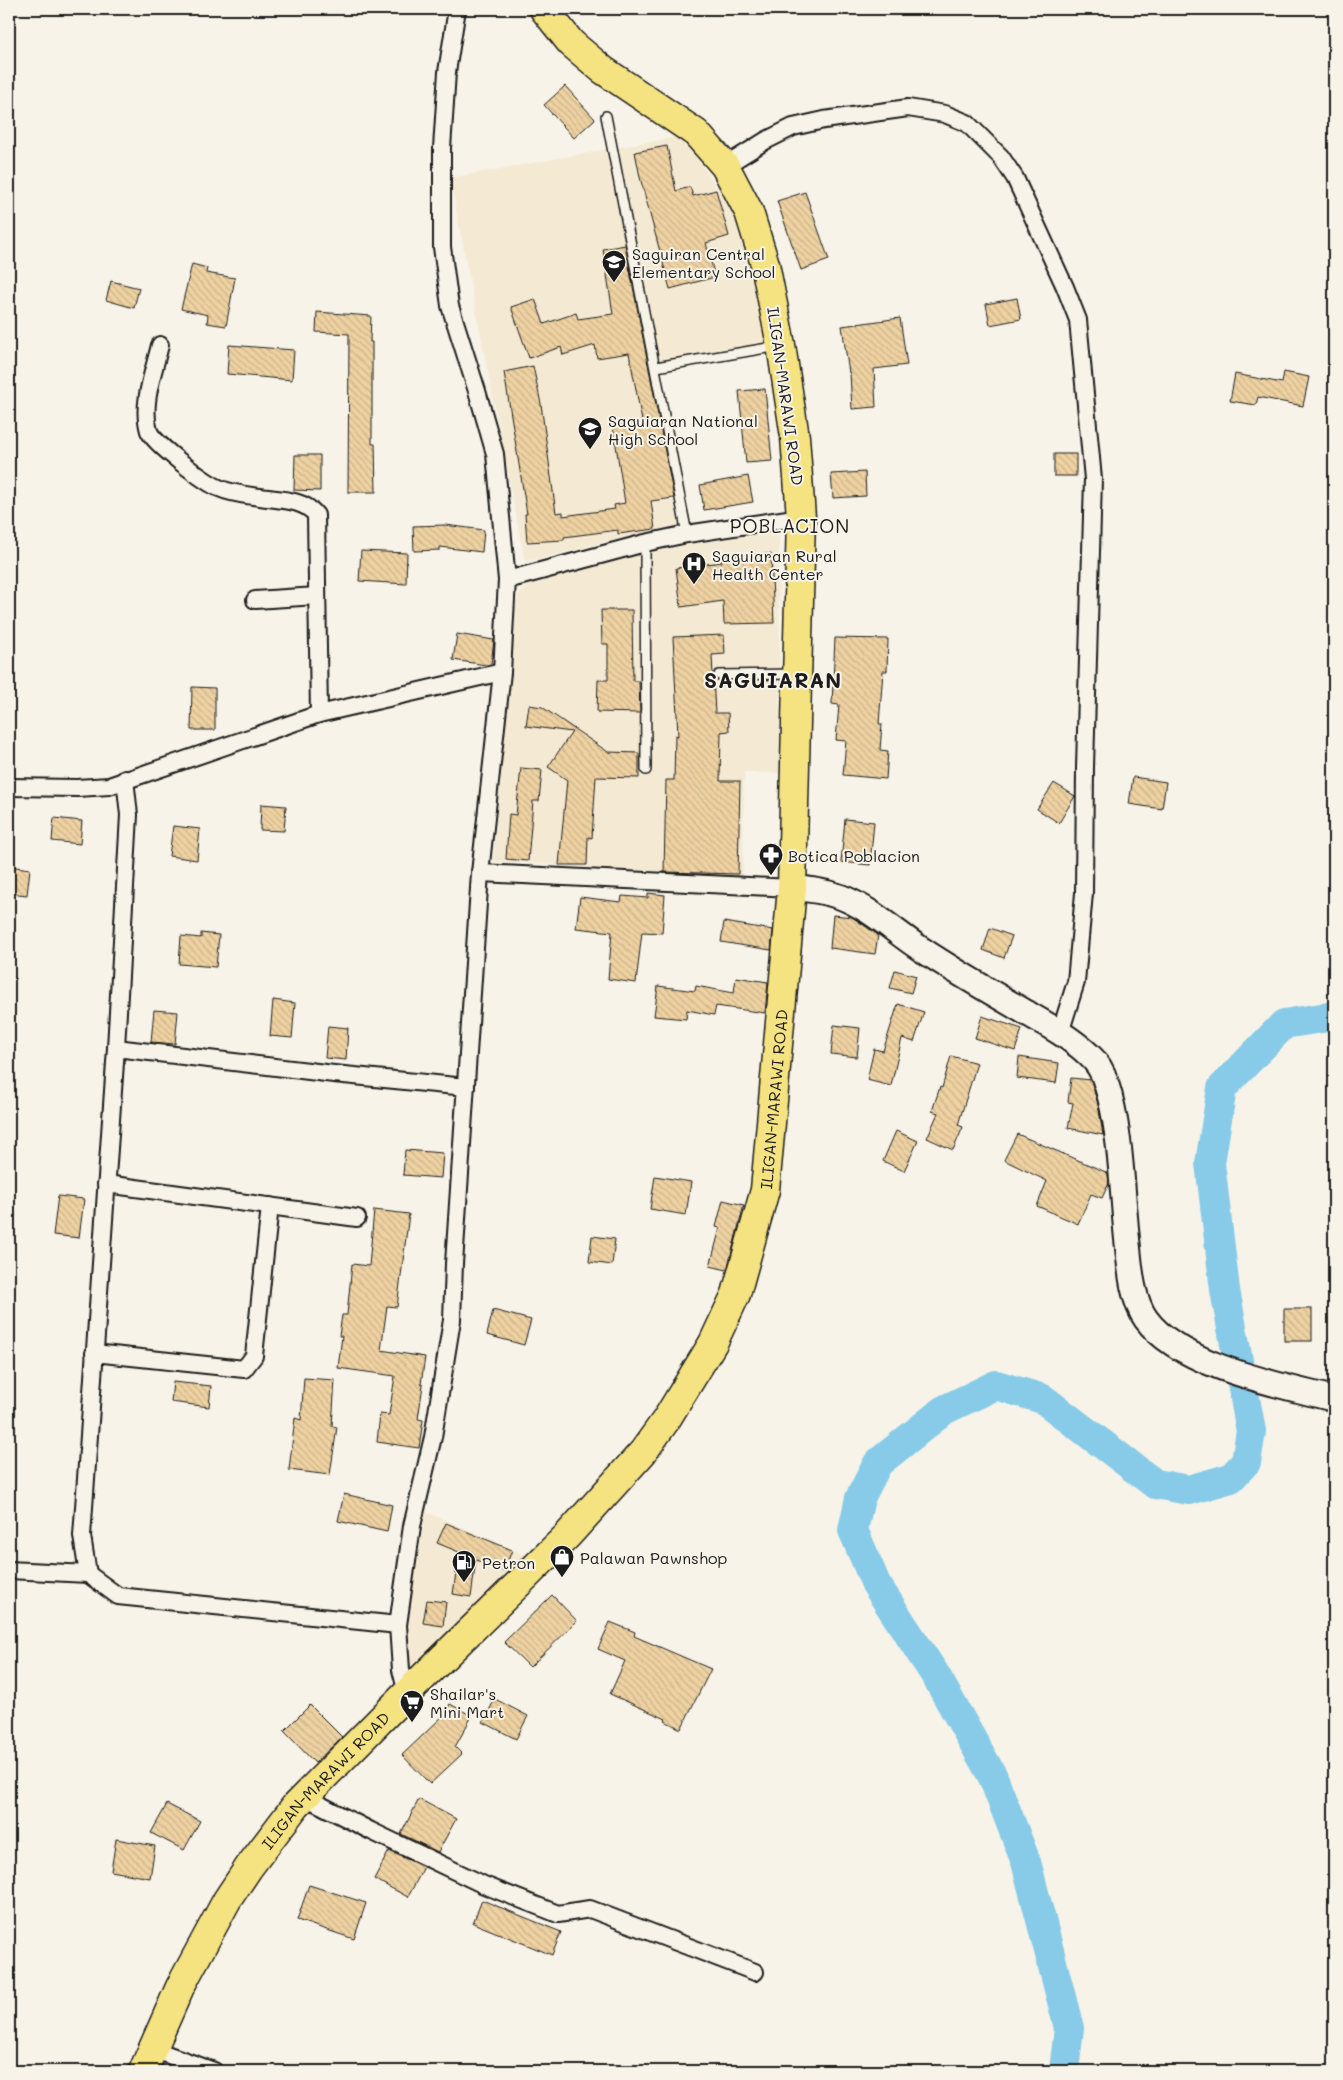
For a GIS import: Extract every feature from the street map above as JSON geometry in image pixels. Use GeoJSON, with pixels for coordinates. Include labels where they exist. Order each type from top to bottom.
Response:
{"type":"FeatureCollection","features":[{"type":"Feature","properties":{"kind":"highway","name":"ILIGAN-MARAWI ROAD"},"geometry":{"type":"LineString","coordinates":[[148,2060],[180,1986],[227,1900],[296,1805],[567,1536],[643,1452],[666,1420],[713,1343],[736,1294],[765,1190],[792,888],[801,517],[795,437],[781,345],[765,264],[749,212],[724,166],[696,133],[604,70],[571,43],[544,9]]}},
{"type":"Feature","properties":{"kind":"main road"},"geometry":{"type":"LineString","coordinates":[[792,888],[826,892],[842,897],[863,908],[921,949],[1060,1033],[1096,1062],[1107,1086],[1115,1120],[1132,1283],[1145,1318],[1161,1335],[1181,1350],[1264,1381],[1334,1399]]}},
{"type":"Feature","properties":{"kind":"street"},"geometry":{"type":"LineString","coordinates":[[407,1693],[401,1670],[398,1625],[412,1526],[433,1437],[452,1320],[480,873],[502,672],[507,580],[495,454],[478,391],[450,306],[442,247],[442,148],[447,72],[457,9]]}},
{"type":"Feature","properties":{"kind":"street"},"geometry":{"type":"LineString","coordinates":[[724,166],[764,141],[793,127],[824,120],[908,108],[945,114],[966,123],[1001,157],[1015,178],[1078,320],[1093,479],[1084,767],[1084,893],[1076,982],[1060,1033]]}},
{"type":"Feature","properties":{"kind":"street"},"geometry":{"type":"LineString","coordinates":[[160,345],[147,406],[150,433],[157,442],[204,480],[220,489],[239,494],[297,503],[312,509],[316,515],[319,714]]}},
{"type":"Feature","properties":{"kind":"street"},"geometry":{"type":"LineString","coordinates":[[507,580],[687,534],[801,517]]}},
{"type":"Feature","properties":{"kind":"street"},"geometry":{"type":"LineString","coordinates":[[255,600],[318,596]]}},
{"type":"Feature","properties":{"kind":"street"},"geometry":{"type":"LineString","coordinates":[[9,787],[77,788],[109,786],[124,779],[319,714],[502,672]]}},
{"type":"Feature","properties":{"kind":"street"},"geometry":{"type":"LineString","coordinates":[[88,1574],[82,1536],[116,1048],[129,815],[124,779]]}},
{"type":"Feature","properties":{"kind":"street"},"geometry":{"type":"LineString","coordinates":[[480,873],[792,888]]}},
{"type":"Feature","properties":{"kind":"street"},"geometry":{"type":"LineString","coordinates":[[116,1048],[334,1074],[466,1087]]}},
{"type":"Feature","properties":{"kind":"street"},"geometry":{"type":"LineString","coordinates":[[106,1184],[357,1218]]}},
{"type":"Feature","properties":{"kind":"street"},"geometry":{"type":"LineString","coordinates":[[94,1354],[244,1370],[254,1356],[270,1206]]}},
{"type":"Feature","properties":{"kind":"street"},"geometry":{"type":"LineString","coordinates":[[9,1570],[88,1574],[118,1596],[398,1625]]}},
{"type":"Feature","properties":{"kind":"street"},"geometry":{"type":"LineString","coordinates":[[305,1797],[484,1885],[558,1914],[590,1909],[755,1972]]}},
{"type":"Feature","properties":{"kind":"street"},"geometry":{"type":"LineString","coordinates":[[148,2060],[214,2071]]}},
{"type":"Feature","properties":{"kind":"lane"},"geometry":{"type":"LineString","coordinates":[[606,116],[687,534]]}},
{"type":"Feature","properties":{"kind":"lane"},"geometry":{"type":"LineString","coordinates":[[656,367],[781,345]]}},
{"type":"Feature","properties":{"kind":"lane"},"geometry":{"type":"LineString","coordinates":[[645,544],[646,770]]}},
{"type":"Feature","properties":{"kind":"lane"},"geometry":{"type":"LineString","coordinates":[[719,675],[797,674]]}},
{"type":"Feature","properties":{"kind":"shaded area","name":"Saguiran Central Elementary School"},"geometry":{"type":"Polygon","coordinates":[[[682,136],[745,229],[770,351],[661,373],[690,522],[525,562],[450,178],[682,136]]]}},
{"type":"Feature","properties":{"kind":"shaded area"},"geometry":{"type":"Polygon","coordinates":[[[779,530],[780,773],[744,772],[743,878],[493,861],[514,612],[518,595],[535,579],[652,551],[779,530]]]}},
{"type":"Feature","properties":{"kind":"shaded area"},"geometry":{"type":"Polygon","coordinates":[[[426,1512],[525,1555],[411,1670],[404,1666],[402,1640],[426,1512]]]}},
{"type":"Feature","properties":{"kind":"building"},"geometry":{"type":"Polygon","coordinates":[[[565,86],[595,119],[574,138],[544,105],[565,86]]]}},
{"type":"Feature","properties":{"kind":"building"},"geometry":{"type":"Polygon","coordinates":[[[667,146],[676,191],[690,187],[693,196],[716,190],[729,236],[706,243],[715,277],[670,289],[635,152],[667,146]]]}},
{"type":"Feature","properties":{"kind":"building"},"geometry":{"type":"Polygon","coordinates":[[[805,192],[829,260],[801,270],[777,201],[805,192]]]}},
{"type":"Feature","properties":{"kind":"building"},"geometry":{"type":"Polygon","coordinates":[[[625,245],[674,498],[651,501],[655,529],[618,534],[618,530],[564,537],[564,540],[527,542],[525,514],[527,514],[504,372],[533,366],[541,404],[556,513],[563,512],[563,516],[615,509],[614,505],[625,503],[613,426],[642,421],[629,353],[597,358],[595,345],[563,355],[561,347],[529,358],[511,307],[535,299],[544,324],[576,313],[578,319],[613,314],[603,249],[625,245]]]}},
{"type":"Feature","properties":{"kind":"building"},"geometry":{"type":"Polygon","coordinates":[[[192,264],[207,268],[206,273],[235,278],[226,326],[207,323],[208,315],[181,309],[192,264]]]}},
{"type":"Feature","properties":{"kind":"building"},"geometry":{"type":"Polygon","coordinates":[[[111,281],[139,288],[134,308],[106,300],[111,281]]]}},
{"type":"Feature","properties":{"kind":"building"},"geometry":{"type":"Polygon","coordinates":[[[1017,298],[1021,319],[990,325],[986,304],[1017,298]]]}},
{"type":"Feature","properties":{"kind":"building"},"geometry":{"type":"Polygon","coordinates":[[[317,312],[371,316],[372,444],[375,444],[376,492],[348,492],[349,334],[316,332],[317,312]]]}},
{"type":"Feature","properties":{"kind":"building"},"geometry":{"type":"Polygon","coordinates":[[[900,318],[907,365],[874,369],[876,407],[852,409],[850,373],[842,326],[900,318]]]}},
{"type":"Feature","properties":{"kind":"building"},"geometry":{"type":"Polygon","coordinates":[[[229,345],[294,350],[292,380],[227,374],[229,345]]]}},
{"type":"Feature","properties":{"kind":"building"},"geometry":{"type":"Polygon","coordinates":[[[1284,372],[1309,377],[1303,406],[1258,397],[1256,405],[1230,401],[1235,374],[1282,383],[1284,372]]]}},
{"type":"Feature","properties":{"kind":"building"},"geometry":{"type":"Polygon","coordinates":[[[765,389],[772,461],[746,463],[739,391],[765,389]]]}},
{"type":"Feature","properties":{"kind":"building"},"geometry":{"type":"Polygon","coordinates":[[[1054,454],[1076,454],[1076,476],[1054,476],[1054,454]]]}},
{"type":"Feature","properties":{"kind":"building"},"geometry":{"type":"Polygon","coordinates":[[[295,455],[320,455],[320,491],[294,490],[295,455]]]}},
{"type":"Feature","properties":{"kind":"building"},"geometry":{"type":"Polygon","coordinates":[[[865,472],[866,496],[833,498],[831,474],[865,472]]]}},
{"type":"Feature","properties":{"kind":"building"},"geometry":{"type":"Polygon","coordinates":[[[748,476],[753,502],[704,510],[700,485],[748,476]]]}},
{"type":"Feature","properties":{"kind":"building"},"geometry":{"type":"Polygon","coordinates":[[[445,525],[484,530],[482,552],[440,547],[440,550],[414,551],[413,526],[445,525]]]}},
{"type":"Feature","properties":{"kind":"building"},"geometry":{"type":"Polygon","coordinates":[[[361,551],[407,553],[406,584],[359,581],[361,551]]]}},
{"type":"Feature","properties":{"kind":"building"},"geometry":{"type":"Polygon","coordinates":[[[771,554],[774,623],[724,624],[723,601],[681,607],[676,568],[722,562],[721,556],[771,554]]]}},
{"type":"Feature","properties":{"kind":"building"},"geometry":{"type":"Polygon","coordinates":[[[601,610],[632,610],[633,681],[639,681],[640,713],[597,712],[598,680],[608,680],[608,644],[602,644],[601,610]]]}},
{"type":"Feature","properties":{"kind":"building"},"geometry":{"type":"Polygon","coordinates":[[[457,634],[494,640],[491,664],[486,665],[453,660],[457,634]]]}},
{"type":"Feature","properties":{"kind":"building"},"geometry":{"type":"Polygon","coordinates":[[[724,635],[725,654],[712,655],[715,713],[728,713],[729,731],[721,732],[720,781],[740,781],[738,874],[664,872],[666,780],[674,780],[675,735],[678,736],[673,637],[724,635]]]}},
{"type":"Feature","properties":{"kind":"building"},"geometry":{"type":"Polygon","coordinates":[[[835,638],[888,639],[887,671],[883,671],[879,724],[882,724],[880,750],[888,751],[886,779],[843,775],[846,741],[836,740],[839,705],[832,704],[835,638]]]}},
{"type":"Feature","properties":{"kind":"building"},"geometry":{"type":"Polygon","coordinates":[[[192,687],[215,688],[215,730],[191,730],[192,687]]]}},
{"type":"Feature","properties":{"kind":"building"},"geometry":{"type":"Polygon","coordinates":[[[529,705],[542,707],[608,752],[639,753],[639,778],[596,777],[592,838],[588,837],[587,865],[559,865],[567,780],[548,767],[572,732],[526,726],[529,705]]]}},
{"type":"Feature","properties":{"kind":"building"},"geometry":{"type":"Polygon","coordinates":[[[521,768],[542,770],[539,801],[533,801],[528,861],[506,859],[509,814],[516,815],[521,768]]]}},
{"type":"Feature","properties":{"kind":"building"},"geometry":{"type":"Polygon","coordinates":[[[1133,777],[1166,782],[1162,809],[1129,804],[1133,777]]]}},
{"type":"Feature","properties":{"kind":"building"},"geometry":{"type":"Polygon","coordinates":[[[1054,783],[1075,796],[1059,823],[1037,809],[1054,783]]]}},
{"type":"Feature","properties":{"kind":"building"},"geometry":{"type":"Polygon","coordinates":[[[261,804],[286,806],[284,831],[260,830],[261,804]]]}},
{"type":"Feature","properties":{"kind":"building"},"geometry":{"type":"Polygon","coordinates":[[[54,818],[82,821],[80,844],[52,841],[54,818]]]}},
{"type":"Feature","properties":{"kind":"building"},"geometry":{"type":"Polygon","coordinates":[[[845,819],[874,822],[870,865],[841,862],[845,819]]]}},
{"type":"Feature","properties":{"kind":"building"},"geometry":{"type":"Polygon","coordinates":[[[173,826],[200,829],[197,860],[169,856],[173,826]]]}},
{"type":"Feature","properties":{"kind":"building"},"geometry":{"type":"Polygon","coordinates":[[[9,866],[30,869],[27,895],[9,893],[9,866]]]}},
{"type":"Feature","properties":{"kind":"building"},"geometry":{"type":"Polygon","coordinates":[[[648,893],[665,895],[662,933],[642,932],[636,983],[608,979],[612,932],[576,928],[580,897],[621,902],[622,896],[648,898],[648,893]]]}},
{"type":"Feature","properties":{"kind":"building"},"geometry":{"type":"Polygon","coordinates":[[[833,915],[852,917],[878,935],[875,954],[830,948],[833,915]]]}},
{"type":"Feature","properties":{"kind":"building"},"geometry":{"type":"Polygon","coordinates":[[[724,922],[773,930],[771,950],[721,942],[724,922]]]}},
{"type":"Feature","properties":{"kind":"building"},"geometry":{"type":"Polygon","coordinates":[[[990,928],[1012,936],[1004,958],[983,950],[990,928]]]}},
{"type":"Feature","properties":{"kind":"building"},"geometry":{"type":"Polygon","coordinates":[[[201,933],[219,935],[216,967],[179,964],[181,936],[201,938],[201,933]]]}},
{"type":"Feature","properties":{"kind":"building"},"geometry":{"type":"Polygon","coordinates":[[[895,970],[916,976],[911,993],[890,988],[895,970]]]}},
{"type":"Feature","properties":{"kind":"building"},"geometry":{"type":"Polygon","coordinates":[[[736,977],[768,982],[765,1013],[716,1006],[714,1015],[687,1010],[686,1019],[654,1016],[658,986],[695,991],[696,986],[734,993],[736,977]]]}},
{"type":"Feature","properties":{"kind":"building"},"geometry":{"type":"Polygon","coordinates":[[[273,1000],[295,1003],[292,1038],[270,1036],[273,1000]]]}},
{"type":"Feature","properties":{"kind":"building"},"geometry":{"type":"Polygon","coordinates":[[[898,1004],[924,1012],[914,1042],[902,1038],[891,1086],[867,1080],[874,1049],[883,1051],[898,1004]]]}},
{"type":"Feature","properties":{"kind":"building"},"geometry":{"type":"Polygon","coordinates":[[[154,1010],[178,1012],[175,1044],[151,1042],[154,1010]]]}},
{"type":"Feature","properties":{"kind":"building"},"geometry":{"type":"Polygon","coordinates":[[[982,1016],[1022,1029],[1015,1051],[975,1038],[982,1016]]]}},
{"type":"Feature","properties":{"kind":"building"},"geometry":{"type":"Polygon","coordinates":[[[834,1025],[860,1028],[857,1057],[831,1054],[834,1025]]]}},
{"type":"Feature","properties":{"kind":"building"},"geometry":{"type":"Polygon","coordinates":[[[328,1026],[348,1028],[346,1060],[325,1058],[328,1026]]]}},
{"type":"Feature","properties":{"kind":"building"},"geometry":{"type":"Polygon","coordinates":[[[951,1056],[977,1063],[958,1125],[963,1127],[953,1150],[927,1138],[938,1113],[932,1111],[940,1087],[942,1088],[951,1056]]]}},
{"type":"Feature","properties":{"kind":"building"},"geometry":{"type":"Polygon","coordinates":[[[1019,1057],[1059,1063],[1056,1083],[1017,1078],[1019,1057]]]}},
{"type":"Feature","properties":{"kind":"building"},"geometry":{"type":"Polygon","coordinates":[[[1071,1078],[1091,1080],[1098,1104],[1103,1135],[1068,1128],[1073,1103],[1068,1102],[1071,1078]]]}},
{"type":"Feature","properties":{"kind":"building"},"geometry":{"type":"Polygon","coordinates":[[[896,1131],[918,1141],[904,1171],[883,1161],[896,1131]]]}},
{"type":"Feature","properties":{"kind":"building"},"geometry":{"type":"Polygon","coordinates":[[[1017,1134],[1108,1173],[1109,1183],[1102,1198],[1091,1194],[1078,1224],[1037,1206],[1047,1181],[1004,1160],[1017,1134]]]}},
{"type":"Feature","properties":{"kind":"building"},"geometry":{"type":"Polygon","coordinates":[[[405,1150],[443,1153],[441,1178],[403,1175],[405,1150]]]}},
{"type":"Feature","properties":{"kind":"building"},"geometry":{"type":"Polygon","coordinates":[[[655,1176],[691,1182],[686,1215],[650,1209],[655,1176]]]}},
{"type":"Feature","properties":{"kind":"building"},"geometry":{"type":"Polygon","coordinates":[[[58,1196],[84,1199],[79,1238],[53,1235],[58,1196]]]}},
{"type":"Feature","properties":{"kind":"building"},"geometry":{"type":"Polygon","coordinates":[[[723,1200],[744,1205],[727,1270],[710,1266],[720,1228],[716,1227],[723,1200]]]}},
{"type":"Feature","properties":{"kind":"building"},"geometry":{"type":"Polygon","coordinates":[[[374,1210],[409,1214],[397,1307],[387,1306],[381,1350],[425,1357],[418,1419],[423,1420],[419,1448],[377,1442],[380,1414],[389,1415],[395,1376],[338,1368],[342,1336],[339,1336],[342,1315],[347,1315],[352,1264],[369,1266],[374,1210]]]}},
{"type":"Feature","properties":{"kind":"building"},"geometry":{"type":"Polygon","coordinates":[[[592,1236],[615,1239],[612,1265],[589,1262],[592,1236]]]}},
{"type":"Feature","properties":{"kind":"building"},"geometry":{"type":"Polygon","coordinates":[[[1284,1309],[1312,1309],[1312,1341],[1284,1341],[1284,1309]]]}},
{"type":"Feature","properties":{"kind":"building"},"geometry":{"type":"Polygon","coordinates":[[[493,1310],[531,1320],[524,1345],[487,1335],[493,1310]]]}},
{"type":"Feature","properties":{"kind":"building"},"geometry":{"type":"Polygon","coordinates":[[[304,1378],[335,1380],[332,1426],[337,1427],[330,1475],[289,1470],[295,1418],[301,1420],[304,1378]]]}},
{"type":"Feature","properties":{"kind":"building"},"geometry":{"type":"Polygon","coordinates":[[[173,1382],[211,1386],[209,1407],[171,1402],[173,1382]]]}},
{"type":"Feature","properties":{"kind":"building"},"geometry":{"type":"Polygon","coordinates":[[[344,1494],[392,1505],[387,1532],[338,1521],[344,1494]]]}},
{"type":"Feature","properties":{"kind":"building"},"geometry":{"type":"Polygon","coordinates":[[[446,1523],[512,1550],[504,1571],[476,1560],[471,1597],[453,1594],[459,1552],[437,1543],[446,1523]]]}},
{"type":"Feature","properties":{"kind":"building"},"geometry":{"type":"Polygon","coordinates":[[[552,1595],[577,1621],[530,1667],[504,1642],[552,1595]]]}},
{"type":"Feature","properties":{"kind":"building"},"geometry":{"type":"Polygon","coordinates":[[[427,1600],[446,1602],[443,1626],[423,1623],[427,1600]]]}},
{"type":"Feature","properties":{"kind":"building"},"geometry":{"type":"Polygon","coordinates":[[[610,1622],[635,1632],[634,1636],[711,1669],[681,1729],[665,1721],[666,1719],[610,1694],[625,1661],[598,1649],[610,1622]]]}},
{"type":"Feature","properties":{"kind":"building"},"geometry":{"type":"Polygon","coordinates":[[[495,1699],[528,1716],[516,1739],[483,1722],[495,1699]]]}},
{"type":"Feature","properties":{"kind":"building"},"geometry":{"type":"Polygon","coordinates":[[[450,1704],[472,1716],[455,1747],[462,1754],[430,1784],[402,1755],[443,1716],[450,1704]]]}},
{"type":"Feature","properties":{"kind":"building"},"geometry":{"type":"Polygon","coordinates":[[[310,1705],[342,1737],[315,1763],[284,1731],[310,1705]]]}},
{"type":"Feature","properties":{"kind":"building"},"geometry":{"type":"Polygon","coordinates":[[[419,1799],[456,1819],[438,1852],[401,1834],[419,1799]]]}},
{"type":"Feature","properties":{"kind":"building"},"geometry":{"type":"Polygon","coordinates":[[[167,1804],[200,1821],[184,1850],[151,1833],[167,1804]]]}},
{"type":"Feature","properties":{"kind":"building"},"geometry":{"type":"Polygon","coordinates":[[[116,1839],[155,1846],[150,1878],[111,1871],[116,1839]]]}},
{"type":"Feature","properties":{"kind":"building"},"geometry":{"type":"Polygon","coordinates":[[[389,1851],[424,1867],[408,1897],[374,1879],[389,1851]]]}},
{"type":"Feature","properties":{"kind":"building"},"geometry":{"type":"Polygon","coordinates":[[[309,1885],[366,1903],[354,1939],[297,1920],[309,1885]]]}},
{"type":"Feature","properties":{"kind":"building"},"geometry":{"type":"Polygon","coordinates":[[[482,1900],[561,1932],[552,1955],[473,1923],[482,1900]]]}},
{"type":"Feature","properties":{"kind":"waterway"},"geometry":{"type":"LineString","coordinates":[[1064,2071],[1069,2028],[1026,1862],[993,1777],[936,1676],[876,1584],[853,1530],[860,1498],[878,1463],[944,1410],[996,1385],[1043,1399],[1155,1484],[1189,1490],[1231,1478],[1246,1462],[1251,1431],[1225,1290],[1210,1163],[1222,1088],[1284,1024],[1334,1016]]}},
{"type":"Feature","properties":{"kind":"place","name":"Saguiran Central Elementary School"},"geometry":{"type":"Point","coordinates":[614,283]}},
{"type":"Feature","properties":{"kind":"place","name":"Saguiaran National High School"},"geometry":{"type":"Point","coordinates":[590,450]}},
{"type":"Feature","properties":{"kind":"place","name":"Saguiaran Rural Health Center"},"geometry":{"type":"Point","coordinates":[694,585]}},
{"type":"Feature","properties":{"kind":"place","name":"Botica Poblacion"},"geometry":{"type":"Point","coordinates":[771,876]}},
{"type":"Feature","properties":{"kind":"place","name":"Palawan Pawnshop"},"geometry":{"type":"Point","coordinates":[562,1578]}},
{"type":"Feature","properties":{"kind":"place","name":"Petron"},"geometry":{"type":"Point","coordinates":[464,1583]}},
{"type":"Feature","properties":{"kind":"place","name":"Shailar's Mini Mart"},"geometry":{"type":"Point","coordinates":[412,1723]}},
{"type":"Feature","properties":{"kind":"district","name":"POBLACION"},"geometry":{"type":"Point","coordinates":[790,525]}},
{"type":"Feature","properties":{"kind":"district","name":"SAGUIARAN"},"geometry":{"type":"Point","coordinates":[773,679]}}]}
